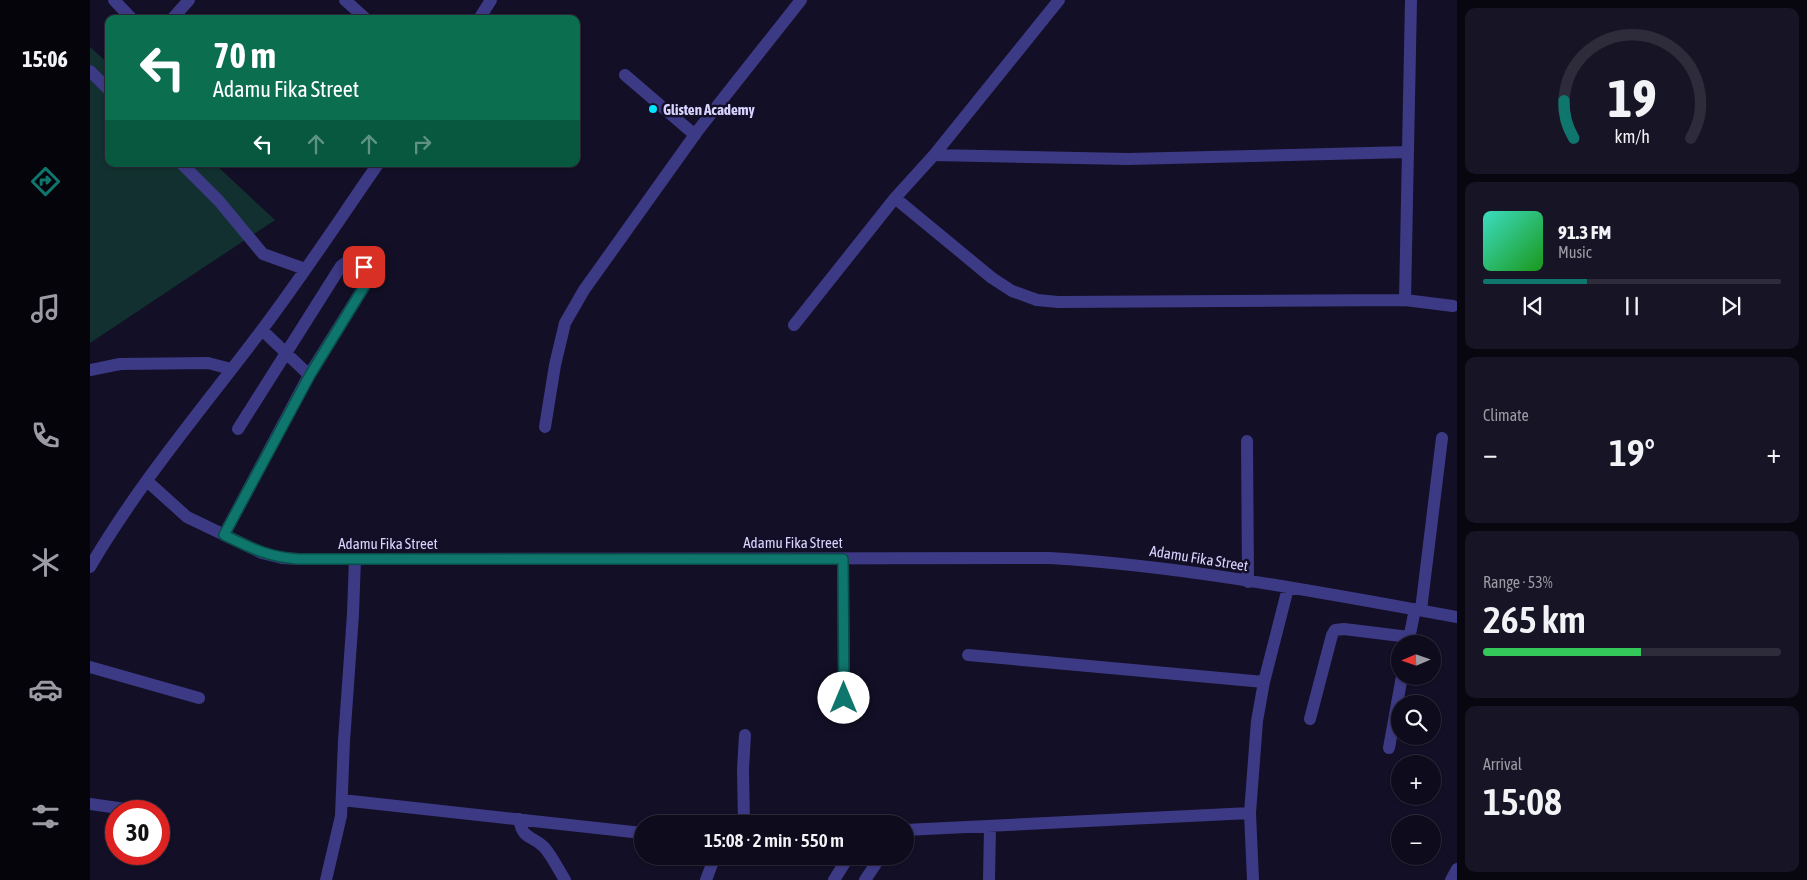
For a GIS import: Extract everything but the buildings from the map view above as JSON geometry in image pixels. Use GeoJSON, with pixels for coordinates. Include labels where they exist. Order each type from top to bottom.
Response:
{"type":"FeatureCollection","features":[{"type":"Feature","properties":{"kind":"street"},"geometry":{"type":"LineString","coordinates":[[114,0],[128,15]]}},
{"type":"Feature","properties":{"kind":"street"},"geometry":{"type":"LineString","coordinates":[[175,15],[188,0]]}},
{"type":"Feature","properties":{"kind":"street"},"geometry":{"type":"LineString","coordinates":[[345,0],[362,15]]}},
{"type":"Feature","properties":{"kind":"street"},"geometry":{"type":"LineString","coordinates":[[482,15],[491,0]]}},
{"type":"Feature","properties":{"kind":"street"},"geometry":{"type":"LineString","coordinates":[[545,427],[555,366],[565,324],[584,290],[695,135],[802,0]]}},
{"type":"Feature","properties":{"kind":"street"},"geometry":{"type":"LineString","coordinates":[[794,325],[895,198],[934,155],[1059,0]]}},
{"type":"Feature","properties":{"kind":"street"},"geometry":{"type":"LineString","coordinates":[[1405,300],[1411,0]]}},
{"type":"Feature","properties":{"kind":"street"},"geometry":{"type":"LineString","coordinates":[[90,71],[105,86]]}},
{"type":"Feature","properties":{"kind":"street"},"geometry":{"type":"LineString","coordinates":[[625,75],[695,135]]}},
{"type":"Feature","properties":{"kind":"street"},"geometry":{"type":"LineString","coordinates":[[934,155],[1128,158],[1408,152]]}},
{"type":"Feature","properties":{"kind":"street"},"geometry":{"type":"LineString","coordinates":[[185,167],[219,201],[263,254],[304,269]]}},
{"type":"Feature","properties":{"kind":"street"},"geometry":{"type":"LineString","coordinates":[[90,567],[112,529],[147,480],[262,330],[376,167]]}},
{"type":"Feature","properties":{"kind":"street"},"geometry":{"type":"LineString","coordinates":[[895,198],[992,278],[1012,291],[1037,300],[1068,302],[1405,300],[1452,306]]}},
{"type":"Feature","properties":{"kind":"street"},"geometry":{"type":"LineString","coordinates":[[224,535],[310,375],[367,282],[367,274],[364,267],[354,261],[347,262],[341,266],[238,429]]}},
{"type":"Feature","properties":{"kind":"street"},"geometry":{"type":"LineString","coordinates":[[262,330],[310,375]]}},
{"type":"Feature","properties":{"kind":"street"},"geometry":{"type":"LineString","coordinates":[[90,370],[120,364],[208,363],[232,369]]}},
{"type":"Feature","properties":{"kind":"street"},"geometry":{"type":"LineString","coordinates":[[1410,635],[1418,610],[1442,438]]}},
{"type":"Feature","properties":{"kind":"street"},"geometry":{"type":"LineString","coordinates":[[1247,441],[1248,582]]}},
{"type":"Feature","properties":{"kind":"street","name":"Adamu Fika Street"},"geometry":{"type":"LineString","coordinates":[[147,480],[187,517],[262,553],[282,558],[1049,558],[1159,567],[1457,616]]}},
{"type":"Feature","properties":{"kind":"street"},"geometry":{"type":"LineString","coordinates":[[326,880],[341,816],[355,559]]}},
{"type":"Feature","properties":{"kind":"street"},"geometry":{"type":"LineString","coordinates":[[843,559],[844,698]]}},
{"type":"Feature","properties":{"kind":"street"},"geometry":{"type":"LineString","coordinates":[[1253,880],[1250,813],[1257,721],[1264,682],[1288,588]]}},
{"type":"Feature","properties":{"kind":"street"},"geometry":{"type":"LineString","coordinates":[[1310,719],[1332,635],[1335,630],[1344,629],[1391,637]]}},
{"type":"Feature","properties":{"kind":"street"},"geometry":{"type":"LineString","coordinates":[[968,655],[1264,682]]}},
{"type":"Feature","properties":{"kind":"street"},"geometry":{"type":"LineString","coordinates":[[90,667],[199,698]]}},
{"type":"Feature","properties":{"kind":"street"},"geometry":{"type":"LineString","coordinates":[[1389,748],[1400,685]]}},
{"type":"Feature","properties":{"kind":"street"},"geometry":{"type":"LineString","coordinates":[[744,815],[746,735]]}},
{"type":"Feature","properties":{"kind":"street"},"geometry":{"type":"LineString","coordinates":[[342,800],[634,832]]}},
{"type":"Feature","properties":{"kind":"street"},"geometry":{"type":"LineString","coordinates":[[90,804],[105,806]]}},
{"type":"Feature","properties":{"kind":"street"},"geometry":{"type":"LineString","coordinates":[[914,830],[1250,813]]}},
{"type":"Feature","properties":{"kind":"street"},"geometry":{"type":"LineString","coordinates":[[519,819],[521,830],[525,835],[542,845],[565,880]]}},
{"type":"Feature","properties":{"kind":"street"},"geometry":{"type":"LineString","coordinates":[[989,880],[990,826]]}},
{"type":"Feature","properties":{"kind":"street"},"geometry":{"type":"LineString","coordinates":[[706,880],[712,865]]}},
{"type":"Feature","properties":{"kind":"street"},"geometry":{"type":"LineString","coordinates":[[834,880],[843,865]]}},
{"type":"Feature","properties":{"kind":"street"},"geometry":{"type":"LineString","coordinates":[[864,880],[874,865]]}},
{"type":"Feature","properties":{"kind":"street"},"geometry":{"type":"LineString","coordinates":[[1451,880],[1457,869]]}},
{"type":"Feature","properties":{"kind":"green space"},"geometry":{"type":"Polygon","coordinates":[[[90,47],[105,60],[105,167],[218,167],[275,220],[90,343],[90,47]]]}},
{"type":"Feature","properties":{"kind":"place","name":"Glisten Academy"},"geometry":{"type":"Point","coordinates":[653,109]}},
{"type":"Feature","properties":{"kind":"route"},"geometry":{"type":"LineString","coordinates":[[364,267],[367,274],[367,282],[310,375],[224,535],[262,553],[282,558],[298,559],[843,559],[844,698]]}}]}
